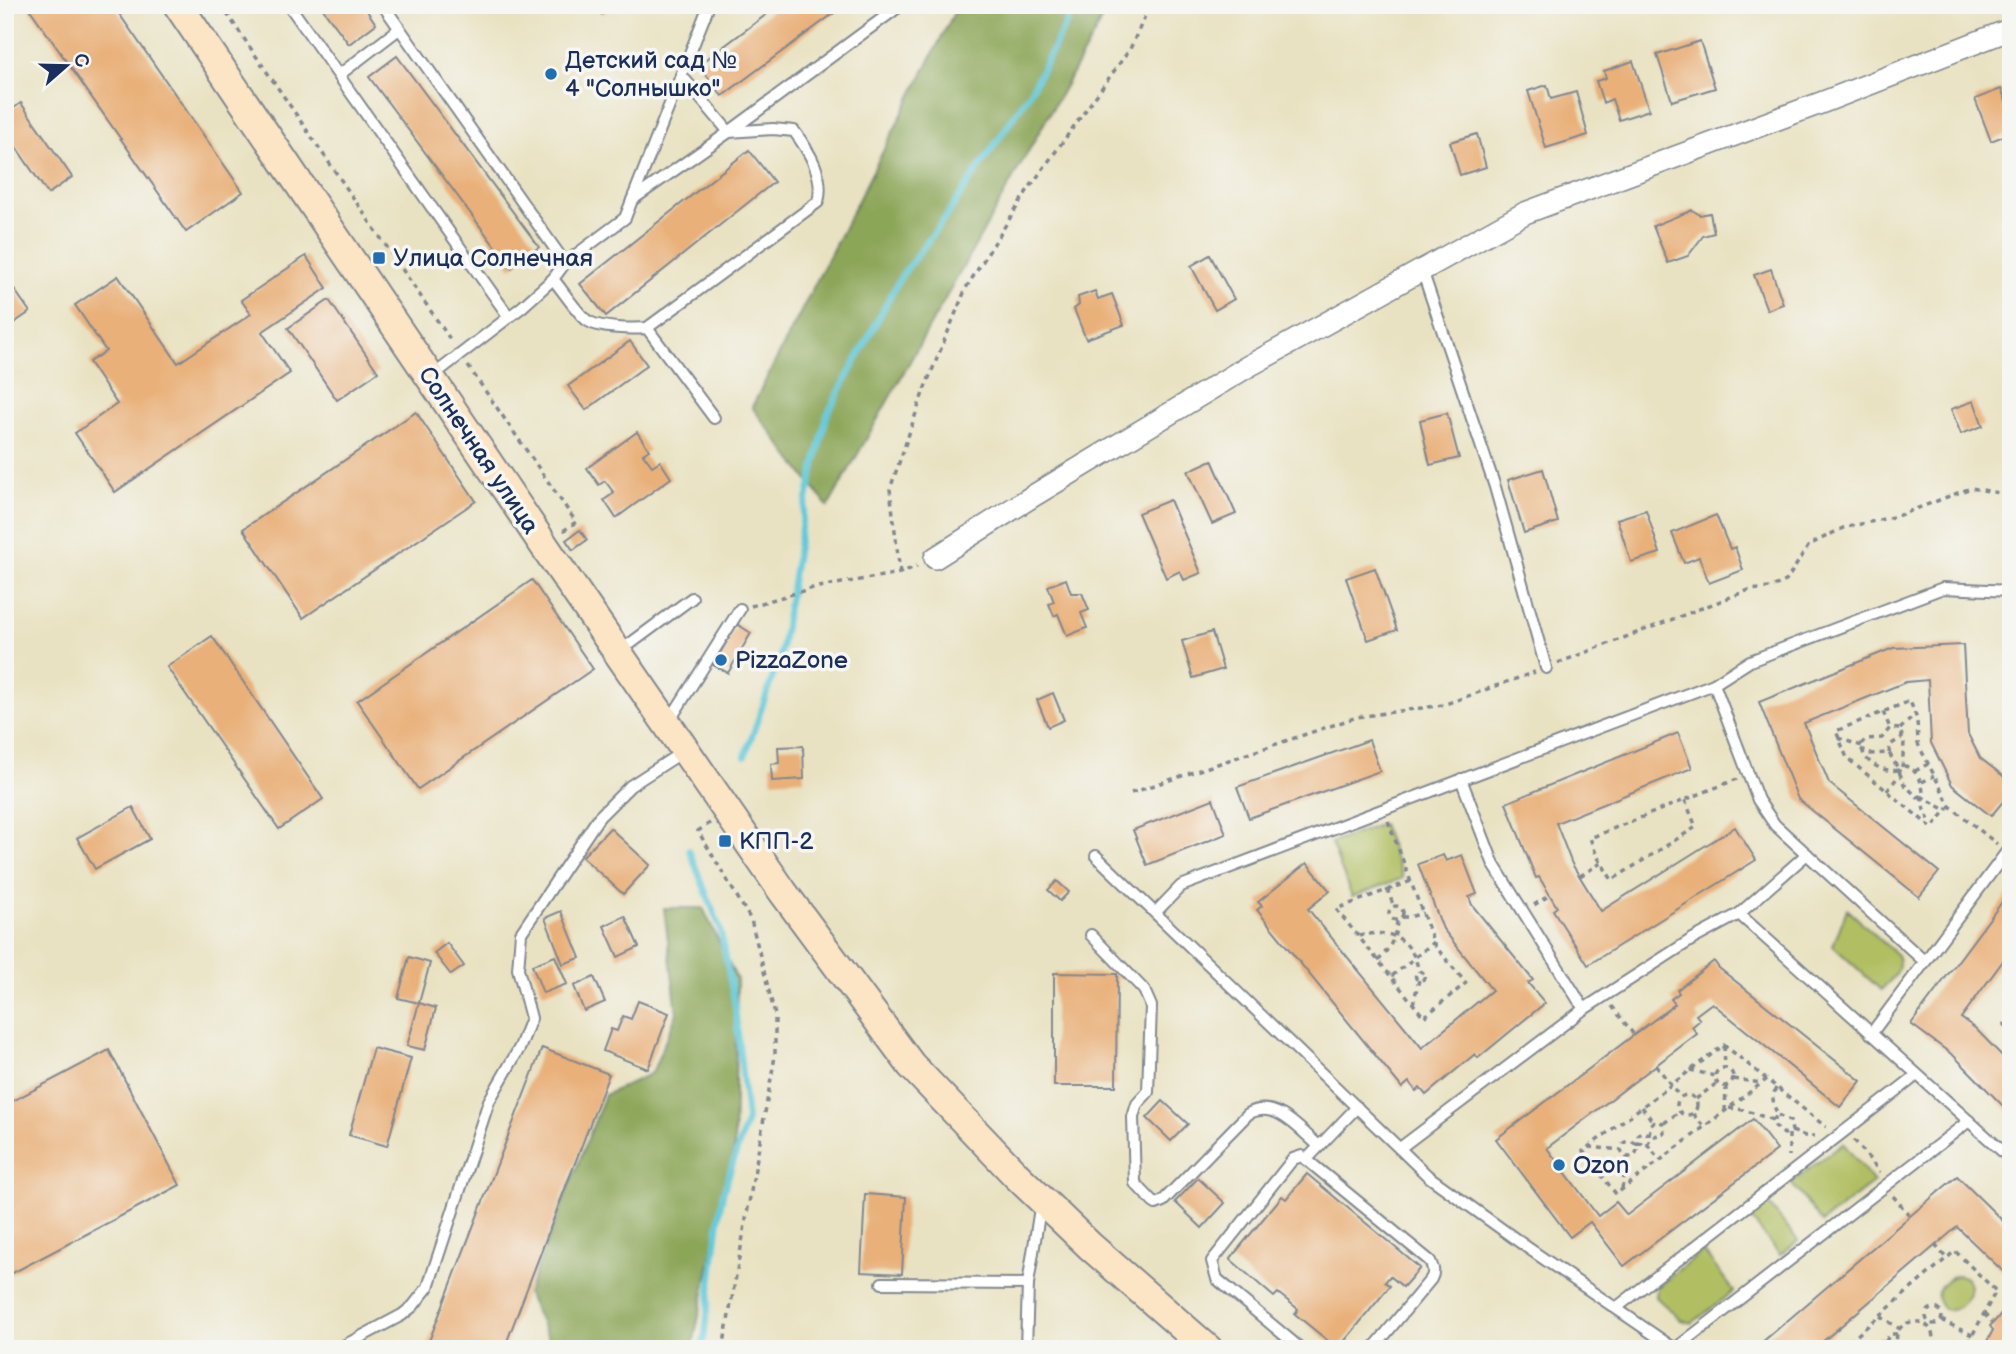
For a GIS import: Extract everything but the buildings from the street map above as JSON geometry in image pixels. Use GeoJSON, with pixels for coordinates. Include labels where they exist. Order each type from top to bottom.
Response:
{"type":"FeatureCollection","features":[{"type":"Feature","properties":{"kind":"street","name":"Солнечная улица"},"geometry":{"type":"LineString","coordinates":[[178,5],[543,544],[687,749],[783,892],[911,1065],[1090,1246],[1208,1349]]}},
{"type":"Feature","properties":{"kind":"street"},"geometry":{"type":"LineString","coordinates":[[934,558],[1247,367],[1525,213],[2011,29]]}},
{"type":"Feature","properties":{"kind":"lane"},"geometry":{"type":"LineString","coordinates":[[289,5],[509,317]]}},
{"type":"Feature","properties":{"kind":"lane"},"geometry":{"type":"LineString","coordinates":[[383,5],[565,262]]}},
{"type":"Feature","properties":{"kind":"lane"},"geometry":{"type":"LineString","coordinates":[[430,378],[509,317],[553,279],[565,262],[625,218],[709,5]]}},
{"type":"Feature","properties":{"kind":"lane"},"geometry":{"type":"LineString","coordinates":[[632,200],[901,5]]}},
{"type":"Feature","properties":{"kind":"lane"},"geometry":{"type":"LineString","coordinates":[[339,75],[400,29]]}},
{"type":"Feature","properties":{"kind":"lane"},"geometry":{"type":"LineString","coordinates":[[681,75],[729,132]]}},
{"type":"Feature","properties":{"kind":"lane"},"geometry":{"type":"LineString","coordinates":[[553,279],[587,321],[613,327],[647,327],[818,202],[821,192],[816,171],[809,151],[794,131],[773,129],[729,132]]}},
{"type":"Feature","properties":{"kind":"lane"},"geometry":{"type":"LineString","coordinates":[[1422,270],[1495,488],[1546,668]]}},
{"type":"Feature","properties":{"kind":"lane"},"geometry":{"type":"LineString","coordinates":[[647,327],[714,418]]}},
{"type":"Feature","properties":{"kind":"lane"},"geometry":{"type":"LineString","coordinates":[[1155,913],[1181,886],[1714,684],[1750,661],[1943,588],[2011,591]]}},
{"type":"Feature","properties":{"kind":"lane"},"geometry":{"type":"LineString","coordinates":[[619,652],[692,598]]}},
{"type":"Feature","properties":{"kind":"lane"},"geometry":{"type":"LineString","coordinates":[[668,723],[740,609]]}},
{"type":"Feature","properties":{"kind":"lane"},"geometry":{"type":"LineString","coordinates":[[1714,684],[1766,813],[1925,962]]}},
{"type":"Feature","properties":{"kind":"lane"},"geometry":{"type":"LineString","coordinates":[[338,1349],[401,1315],[413,1306],[428,1287],[489,1101],[520,1047],[531,1018],[518,969],[521,933],[600,817],[630,786],[687,749]]}},
{"type":"Feature","properties":{"kind":"lane"},"geometry":{"type":"LineString","coordinates":[[1461,779],[1494,865],[1584,1009]]}},
{"type":"Feature","properties":{"kind":"lane"},"geometry":{"type":"LineString","coordinates":[[1871,1034],[2009,849]]}},
{"type":"Feature","properties":{"kind":"lane"},"geometry":{"type":"LineString","coordinates":[[1400,1148],[1584,1009],[1691,940],[1738,914],[1807,854]]}},
{"type":"Feature","properties":{"kind":"lane"},"geometry":{"type":"LineString","coordinates":[[1096,856],[1428,1175],[1675,1349],[1969,1121]]}},
{"type":"Feature","properties":{"kind":"lane"},"geometry":{"type":"LineString","coordinates":[[1738,914],[2011,1159]]}},
{"type":"Feature","properties":{"kind":"lane"},"geometry":{"type":"LineString","coordinates":[[1091,935],[1144,990],[1151,1006],[1148,1092],[1137,1104],[1133,1117],[1135,1183],[1153,1202],[1163,1202],[1254,1110],[1280,1113],[1319,1146]]}},
{"type":"Feature","properties":{"kind":"lane"},"geometry":{"type":"LineString","coordinates":[[1616,1308],[1917,1075]]}},
{"type":"Feature","properties":{"kind":"lane"},"geometry":{"type":"LineString","coordinates":[[1307,1159],[1357,1107]]}},
{"type":"Feature","properties":{"kind":"lane"},"geometry":{"type":"LineString","coordinates":[[1301,1349],[1217,1279],[1212,1261],[1293,1160],[1302,1156],[1430,1261],[1433,1267],[1434,1274],[1431,1279],[1373,1349]]}},
{"type":"Feature","properties":{"kind":"lane"},"geometry":{"type":"LineString","coordinates":[[1026,1349],[1028,1284],[1041,1199]]}},
{"type":"Feature","properties":{"kind":"lane"},"geometry":{"type":"LineString","coordinates":[[882,1283],[1028,1284]]}},
{"type":"Feature","properties":{"kind":"path"},"geometry":{"type":"LineString","coordinates":[[221,5],[576,522],[543,544]]}},
{"type":"Feature","properties":{"kind":"path"},"geometry":{"type":"LineString","coordinates":[[900,573],[890,489],[924,390],[966,288],[1027,191],[1130,50],[1150,5]]}},
{"type":"Feature","properties":{"kind":"path"},"geometry":{"type":"LineString","coordinates":[[1131,793],[1357,717],[1443,705],[1749,590],[1770,588],[1786,581],[1809,545],[1843,528],[1897,516],[1972,488],[2011,495]]}},
{"type":"Feature","properties":{"kind":"path"},"geometry":{"type":"LineString","coordinates":[[771,601],[813,588],[900,573],[934,558]]}},
{"type":"Feature","properties":{"kind":"path"},"geometry":{"type":"LineString","coordinates":[[1933,828],[1847,758],[1836,731],[1910,701],[1915,715],[1918,744],[1950,806],[2009,849]]}},
{"type":"Feature","properties":{"kind":"path"},"geometry":{"type":"LineString","coordinates":[[1884,712],[1890,728]]}},
{"type":"Feature","properties":{"kind":"path"},"geometry":{"type":"LineString","coordinates":[[1890,728],[1899,729],[1915,715]]}},
{"type":"Feature","properties":{"kind":"path"},"geometry":{"type":"LineString","coordinates":[[1861,747],[1867,739],[1882,738],[1890,728]]}},
{"type":"Feature","properties":{"kind":"path"},"geometry":{"type":"LineString","coordinates":[[1886,791],[1900,771],[1903,737],[1899,729]]}},
{"type":"Feature","properties":{"kind":"path"},"geometry":{"type":"LineString","coordinates":[[1903,737],[1890,745],[1889,753],[1911,793],[1946,810]]}},
{"type":"Feature","properties":{"kind":"path"},"geometry":{"type":"LineString","coordinates":[[1838,738],[1861,747],[1869,754],[1889,753]]}},
{"type":"Feature","properties":{"kind":"path"},"geometry":{"type":"LineString","coordinates":[[1861,747],[1865,757],[1873,765],[1889,772],[1910,768],[1914,771],[1922,782],[1924,810],[1933,828]]}},
{"type":"Feature","properties":{"kind":"path"},"geometry":{"type":"LineString","coordinates":[[1914,771],[1928,764]]}},
{"type":"Feature","properties":{"kind":"path"},"geometry":{"type":"LineString","coordinates":[[1685,800],[1696,827],[1612,880],[1590,838],[1749,774]]}},
{"type":"Feature","properties":{"kind":"path"},"geometry":{"type":"LineString","coordinates":[[1922,782],[1934,776]]}},
{"type":"Feature","properties":{"kind":"path"},"geometry":{"type":"LineString","coordinates":[[1933,828],[1950,806]]}},
{"type":"Feature","properties":{"kind":"path"},"geometry":{"type":"LineString","coordinates":[[1384,809],[1434,942],[1466,983],[1424,1017],[1336,909],[1411,881]]}},
{"type":"Feature","properties":{"kind":"path"},"geometry":{"type":"LineString","coordinates":[[723,1349],[775,1056],[775,1015],[751,920],[698,831],[729,811]]}},
{"type":"Feature","properties":{"kind":"path"},"geometry":{"type":"LineString","coordinates":[[1580,876],[1601,863]]}},
{"type":"Feature","properties":{"kind":"path"},"geometry":{"type":"LineString","coordinates":[[1387,890],[1394,907]]}},
{"type":"Feature","properties":{"kind":"path"},"geometry":{"type":"LineString","coordinates":[[1394,907],[1400,907],[1403,911],[1402,917]]}},
{"type":"Feature","properties":{"kind":"path"},"geometry":{"type":"LineString","coordinates":[[1394,907],[1390,916],[1397,920]]}},
{"type":"Feature","properties":{"kind":"path"},"geometry":{"type":"LineString","coordinates":[[1397,920],[1423,913]]}},
{"type":"Feature","properties":{"kind":"path"},"geometry":{"type":"LineString","coordinates":[[1378,961],[1396,936],[1397,920]]}},
{"type":"Feature","properties":{"kind":"path"},"geometry":{"type":"LineString","coordinates":[[1358,936],[1378,932],[1396,936],[1415,956],[1419,972],[1416,975],[1419,980],[1413,1004]]}},
{"type":"Feature","properties":{"kind":"path"},"geometry":{"type":"LineString","coordinates":[[1391,976],[1434,942]]}},
{"type":"Feature","properties":{"kind":"path"},"geometry":{"type":"LineString","coordinates":[[1604,996],[1634,1035]]}},
{"type":"Feature","properties":{"kind":"path"},"geometry":{"type":"LineString","coordinates":[[2011,1016],[2004,1025],[2011,1031]]}},
{"type":"Feature","properties":{"kind":"path"},"geometry":{"type":"LineString","coordinates":[[1724,1045],[1725,1068]]}},
{"type":"Feature","properties":{"kind":"path"},"geometry":{"type":"LineString","coordinates":[[1724,1045],[1583,1151],[1616,1194],[1767,1079]]}},
{"type":"Feature","properties":{"kind":"path"},"geometry":{"type":"LineString","coordinates":[[1724,1045],[1776,1087],[1842,1133],[1910,1216]]}},
{"type":"Feature","properties":{"kind":"path"},"geometry":{"type":"LineString","coordinates":[[1656,1065],[1681,1097]]}},
{"type":"Feature","properties":{"kind":"path"},"geometry":{"type":"LineString","coordinates":[[1717,1083],[1719,1070],[1725,1068],[1732,1072],[1733,1079],[1726,1087]]}},
{"type":"Feature","properties":{"kind":"path"},"geometry":{"type":"LineString","coordinates":[[1690,1070],[1716,1076]]}},
{"type":"Feature","properties":{"kind":"path"},"geometry":{"type":"LineString","coordinates":[[1733,1079],[1762,1083]]}},
{"type":"Feature","properties":{"kind":"path"},"geometry":{"type":"LineString","coordinates":[[1717,1083],[1726,1087]]}},
{"type":"Feature","properties":{"kind":"path"},"geometry":{"type":"LineString","coordinates":[[1696,1099],[1717,1083]]}},
{"type":"Feature","properties":{"kind":"path"},"geometry":{"type":"LineString","coordinates":[[1726,1087],[1727,1110]]}},
{"type":"Feature","properties":{"kind":"path"},"geometry":{"type":"LineString","coordinates":[[1776,1087],[1772,1095],[1773,1105],[1778,1115],[1790,1121],[1789,1161]]}},
{"type":"Feature","properties":{"kind":"path"},"geometry":{"type":"LineString","coordinates":[[1679,1112],[1678,1101],[1681,1097],[1686,1095],[1696,1099]]}},
{"type":"Feature","properties":{"kind":"path"},"geometry":{"type":"LineString","coordinates":[[1693,1114],[1698,1104],[1696,1099]]}},
{"type":"Feature","properties":{"kind":"path"},"geometry":{"type":"LineString","coordinates":[[1642,1107],[1653,1122]]}},
{"type":"Feature","properties":{"kind":"path"},"geometry":{"type":"LineString","coordinates":[[1727,1110],[1744,1110],[1773,1121],[1784,1134],[1791,1132],[1805,1136],[1821,1136]]}},
{"type":"Feature","properties":{"kind":"path"},"geometry":{"type":"LineString","coordinates":[[1679,1112],[1684,1115],[1693,1114]]}},
{"type":"Feature","properties":{"kind":"path"},"geometry":{"type":"LineString","coordinates":[[1663,1124],[1679,1112]]}},
{"type":"Feature","properties":{"kind":"path"},"geometry":{"type":"LineString","coordinates":[[1693,1114],[1704,1127]]}},
{"type":"Feature","properties":{"kind":"path"},"geometry":{"type":"LineString","coordinates":[[1773,1121],[1778,1115]]}},
{"type":"Feature","properties":{"kind":"path"},"geometry":{"type":"LineString","coordinates":[[1621,1150],[1627,1142],[1647,1144],[1651,1138],[1649,1128],[1653,1122],[1659,1121],[1663,1124]]}},
{"type":"Feature","properties":{"kind":"path"},"geometry":{"type":"LineString","coordinates":[[1627,1157],[1636,1154],[1638,1134],[1642,1132],[1660,1136],[1664,1133],[1663,1124]]}},
{"type":"Feature","properties":{"kind":"path"},"geometry":{"type":"LineString","coordinates":[[1647,1144],[1660,1160]]}},
{"type":"Feature","properties":{"kind":"path"},"geometry":{"type":"LineString","coordinates":[[1589,1147],[1621,1150],[1627,1157],[1622,1189]]}},
{"type":"Feature","properties":{"kind":"path"},"geometry":{"type":"LineString","coordinates":[[1935,1245],[1947,1259]]}},
{"type":"Feature","properties":{"kind":"path"},"geometry":{"type":"LineString","coordinates":[[1848,1343],[1955,1251],[1997,1291],[1965,1349]]}},
{"type":"Feature","properties":{"kind":"path"},"geometry":{"type":"LineString","coordinates":[[1931,1349],[1933,1334],[1926,1317],[1931,1309],[1940,1311],[1941,1320]]}},
{"type":"Feature","properties":{"kind":"path"},"geometry":{"type":"LineString","coordinates":[[1984,1314],[1993,1322]]}},
{"type":"Feature","properties":{"kind":"path"},"geometry":{"type":"LineString","coordinates":[[1880,1316],[1899,1332]]}},
{"type":"Feature","properties":{"kind":"path"},"geometry":{"type":"LineString","coordinates":[[1941,1320],[1972,1335]]}},
{"type":"Feature","properties":{"kind":"path"},"geometry":{"type":"LineString","coordinates":[[1886,1342],[1890,1334],[1899,1332],[1909,1322],[1928,1324],[1941,1320]]}},
{"type":"Feature","properties":{"kind":"path"},"geometry":{"type":"LineString","coordinates":[[1886,1342],[1887,1346],[1897,1349],[1899,1332]]}},
{"type":"Feature","properties":{"kind":"path"},"geometry":{"type":"LineString","coordinates":[[1848,1343],[1886,1342]]}},
{"type":"Feature","properties":{"kind":"path"},"geometry":{"type":"LineString","coordinates":[[1848,1343],[1853,1349]]}},
{"type":"Feature","properties":{"kind":"green space"},"geometry":{"type":"Polygon","coordinates":[[[958,5],[1108,5],[1096,31],[828,507],[752,407],[958,5]]]}},
{"type":"Feature","properties":{"kind":"green space"},"geometry":{"type":"Polygon","coordinates":[[[1382,824],[1403,878],[1352,897],[1331,843],[1382,824]]]}},
{"type":"Feature","properties":{"kind":"green space"},"geometry":{"type":"Polygon","coordinates":[[[664,908],[703,908],[737,980],[734,1150],[692,1349],[554,1349],[527,1294],[605,1095],[652,1073],[677,1013],[664,908]]]}},
{"type":"Feature","properties":{"kind":"green space"},"geometry":{"type":"Polygon","coordinates":[[[1847,909],[1897,955],[1898,970],[1881,990],[1833,946],[1847,909]]]}},
{"type":"Feature","properties":{"kind":"green space"},"geometry":{"type":"Polygon","coordinates":[[[1843,1143],[1874,1182],[1822,1222],[1791,1183],[1843,1143]]]}},
{"type":"Feature","properties":{"kind":"green space"},"geometry":{"type":"Polygon","coordinates":[[[1767,1202],[1798,1241],[1780,1255],[1749,1216],[1767,1202]]]}},
{"type":"Feature","properties":{"kind":"green space"},"geometry":{"type":"Polygon","coordinates":[[[1703,1251],[1734,1291],[1692,1323],[1681,1320],[1656,1297],[1657,1287],[1703,1251]]]}},
{"type":"Feature","properties":{"kind":"green space"},"geometry":{"type":"Polygon","coordinates":[[[1958,1275],[1968,1280],[1969,1294],[1959,1307],[1947,1310],[1938,1300],[1939,1290],[1946,1280],[1958,1275]]]}},
{"type":"Feature","properties":{"kind":"waterway"},"geometry":{"type":"LineString","coordinates":[[745,756],[780,656],[803,516],[827,415],[900,278],[945,218],[1029,94],[1076,5]]}},
{"type":"Feature","properties":{"kind":"waterway"},"geometry":{"type":"LineString","coordinates":[[689,850],[720,928],[735,1006],[747,1120],[722,1196],[704,1339],[700,1349]]}},
{"type":"Feature","properties":{"kind":"place","name":"Детский сад № 4 \"Солнышко\""},"geometry":{"type":"Point","coordinates":[551,74]}},
{"type":"Feature","properties":{"kind":"place","name":"Улица Солнечная"},"geometry":{"type":"Point","coordinates":[379,258]}},
{"type":"Feature","properties":{"kind":"place","name":"PizzaZone"},"geometry":{"type":"Point","coordinates":[721,660]}},
{"type":"Feature","properties":{"kind":"place","name":"КПП-2"},"geometry":{"type":"Point","coordinates":[725,841]}},
{"type":"Feature","properties":{"kind":"place","name":"Ozon"},"geometry":{"type":"Point","coordinates":[1559,1165]}}]}
